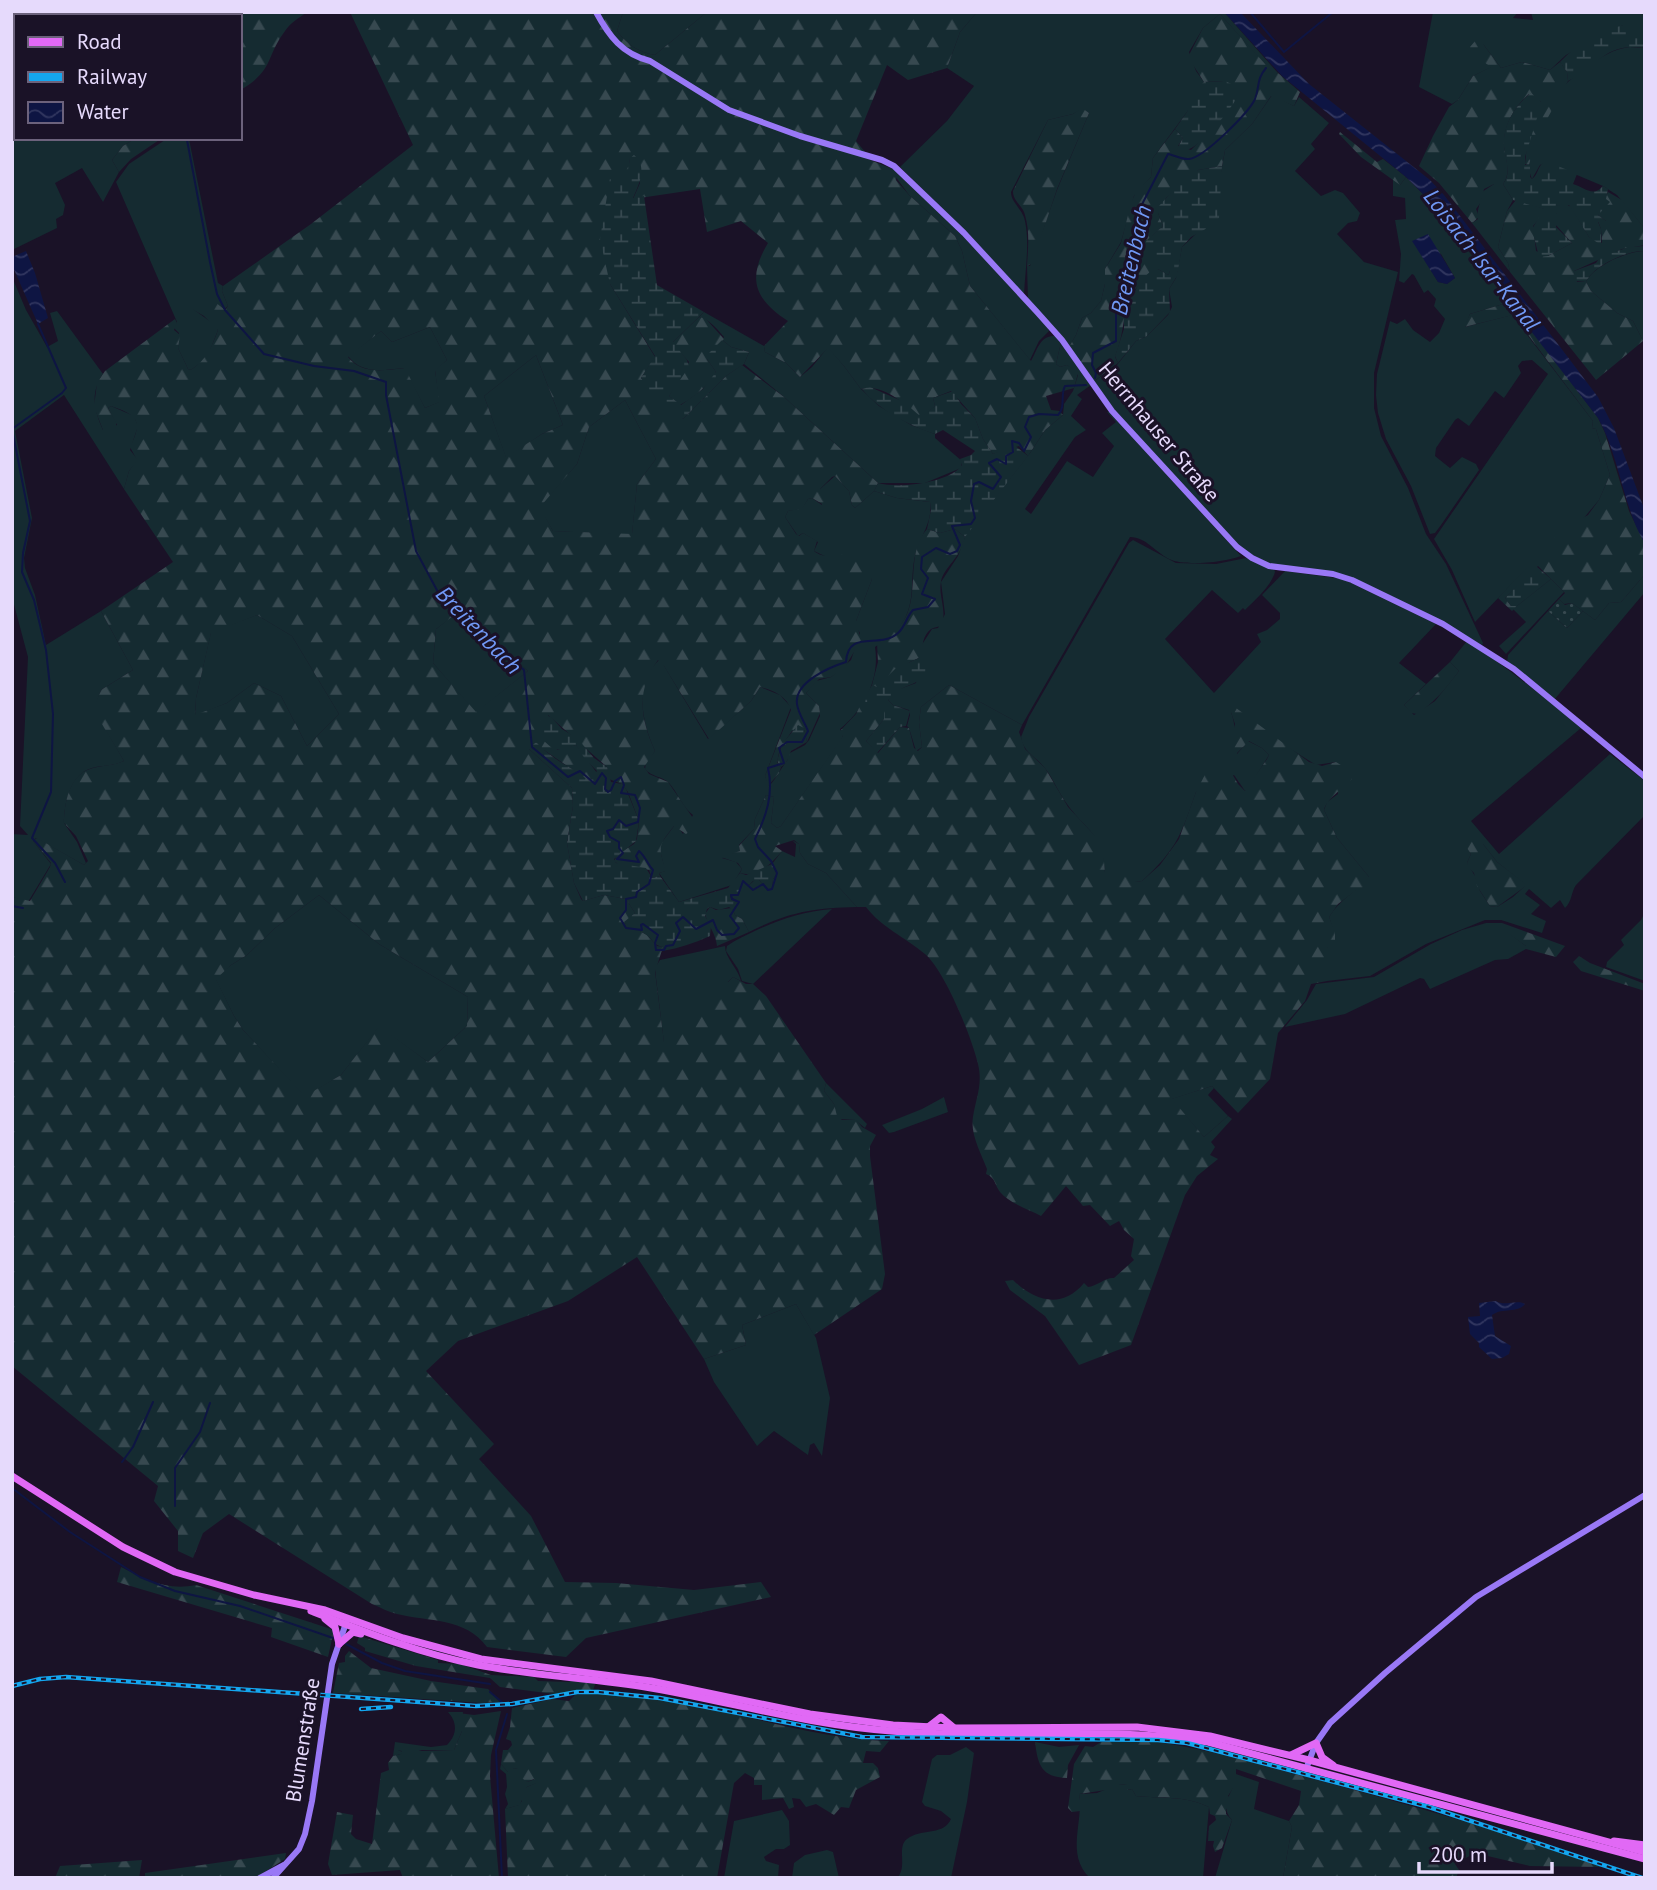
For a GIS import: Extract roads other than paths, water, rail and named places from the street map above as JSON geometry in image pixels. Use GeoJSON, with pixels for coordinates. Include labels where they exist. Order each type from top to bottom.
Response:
{"type":"FeatureCollection","features":[{"type":"Feature","properties":{"kind":"main road"},"geometry":{"type":"LineString","coordinates":[[12,1476],[123,1547],[160,1566],[202,1582],[294,1605],[326,1610],[380,1636],[429,1653],[479,1665],[650,1688],[853,1727],[952,1734],[1157,1735],[1208,1742],[1308,1764],[1603,1844],[1645,1852]]}},
{"type":"Feature","properties":{"kind":"main road"},"geometry":{"type":"LineString","coordinates":[[294,1605],[481,1659],[651,1681],[810,1714],[928,1727],[941,1717],[954,1728],[1157,1728],[1228,1739],[1291,1755],[1308,1764],[1336,1768],[1603,1844],[1645,1859]]}},
{"type":"Feature","properties":{"kind":"main road"},"geometry":{"type":"LineString","coordinates":[[316,1613],[335,1627],[338,1644],[353,1632],[380,1636]]}},
{"type":"Feature","properties":{"kind":"main road"},"geometry":{"type":"LineString","coordinates":[[1291,1755],[1316,1743],[1322,1756],[1336,1768]]}},
{"type":"Feature","properties":{"kind":"main road"},"geometry":{"type":"LineString","coordinates":[[1603,1844],[1623,1841],[1645,1845]]}},
{"type":"Feature","properties":{"kind":"main road"},"geometry":{"type":"LineString","coordinates":[[1603,1844],[1645,1865]]}},
{"type":"Feature","properties":{"kind":"street","name":"Herrnhauser Straße"},"geometry":{"type":"LineString","coordinates":[[596,12],[617,45],[636,57],[650,61],[729,110],[894,166],[964,233],[1037,312],[1062,340],[1112,411],[1237,547],[1252,558],[1269,566],[1333,574],[1352,580],[1443,624],[1514,669],[1645,777]]}},
{"type":"Feature","properties":{"kind":"street"},"geometry":{"type":"LineString","coordinates":[[1308,1764],[1316,1743],[1338,1716],[1476,1597],[1645,1495]]}},
{"type":"Feature","properties":{"kind":"street","name":"Blumenstraße"},"geometry":{"type":"LineString","coordinates":[[273,1878],[299,1849],[308,1822],[332,1664],[347,1621]]}},
{"type":"Feature","properties":{"kind":"street"},"geometry":{"type":"LineString","coordinates":[[260,1878],[285,1864]]}},
{"type":"Feature","properties":{"kind":"water","name":"Loisach-Isar-Kanal"},"geometry":{"type":"Polygon","coordinates":[[[1224,12],[1240,12],[1309,84],[1430,180],[1444,195],[1598,397],[1614,428],[1645,511],[1645,544],[1631,513],[1611,449],[1598,418],[1434,205],[1406,177],[1282,76],[1224,12]]]}},
{"type":"Feature","properties":{"kind":"water"},"geometry":{"type":"Polygon","coordinates":[[[1428,234],[1455,278],[1447,284],[1438,282],[1412,241],[1428,234]]]}},
{"type":"Feature","properties":{"kind":"water"},"geometry":{"type":"Polygon","coordinates":[[[26,251],[48,318],[38,324],[12,265],[12,257],[26,251]]]}},
{"type":"Feature","properties":{"kind":"water"},"geometry":{"type":"Polygon","coordinates":[[[1496,1301],[1525,1304],[1518,1309],[1492,1315],[1495,1336],[1511,1346],[1509,1354],[1492,1359],[1470,1334],[1468,1317],[1480,1316],[1479,1303],[1496,1301]]]}},
{"type":"Feature","properties":{"kind":"waterway","name":"Breitenbach"},"geometry":{"type":"LineString","coordinates":[[1250,12],[1284,52],[1333,12]]}},
{"type":"Feature","properties":{"kind":"waterway","name":"Breitenbach"},"geometry":{"type":"LineString","coordinates":[[1095,378],[1093,353],[1116,341],[1116,310],[1134,248],[1138,229],[1137,214],[1168,154],[1189,159],[1215,143],[1251,105],[1266,68]]}},
{"type":"Feature","properties":{"kind":"waterway","name":"Breitenbach"},"geometry":{"type":"LineString","coordinates":[[187,140],[217,294],[225,310],[264,354],[314,366],[354,371],[386,382],[386,395],[416,551],[439,594],[524,670],[532,747],[568,777],[580,771],[595,784],[602,773],[606,778],[605,789],[608,792],[621,777],[624,785],[621,793],[635,795],[640,808],[638,822],[626,826],[619,820],[613,829],[607,831],[610,837],[619,842],[623,853],[617,859],[639,862],[636,856],[639,851],[653,870],[649,884],[637,892],[636,897],[626,899],[626,910],[620,918],[626,928],[642,930],[643,924],[658,935],[656,950],[664,950],[666,946],[673,945],[680,931],[676,923],[683,917],[696,929],[713,920],[722,935],[734,934],[739,928],[730,916],[739,902],[732,899],[731,895],[738,895],[743,881],[753,890],[763,884],[768,890],[772,889],[777,873],[755,839],[768,805],[768,768],[784,763],[779,748],[787,742],[802,742],[808,731],[797,704],[801,689],[814,677],[846,662],[852,646],[859,642],[891,638],[901,630],[913,610],[928,607],[935,599],[922,594],[928,578],[921,569],[922,557],[936,548],[950,554],[957,551],[960,545],[952,526],[971,524],[975,518],[971,501],[974,484],[979,482],[993,489],[1001,477],[989,463],[997,459],[1006,464],[1006,456],[1013,452],[1012,441],[1019,443],[1024,451],[1031,437],[1025,427],[1029,417],[1039,414],[1058,415],[1062,408],[1065,386],[1086,385]]}},
{"type":"Feature","properties":{"kind":"waterway"},"geometry":{"type":"LineString","coordinates":[[38,324],[66,388],[12,429],[30,521],[22,572],[34,600],[46,650],[53,714],[51,792],[32,838],[55,863],[65,882]]}},
{"type":"Feature","properties":{"kind":"waterway"},"geometry":{"type":"LineString","coordinates":[[12,906],[23,908]]}},
{"type":"Feature","properties":{"kind":"waterway"},"geometry":{"type":"LineString","coordinates":[[122,1462],[133,1447],[153,1402]]}},
{"type":"Feature","properties":{"kind":"waterway"},"geometry":{"type":"LineString","coordinates":[[175,1506],[175,1468],[200,1432],[210,1403]]}},
{"type":"Feature","properties":{"kind":"waterway"},"geometry":{"type":"LineString","coordinates":[[12,1488],[70,1532],[140,1577],[175,1591],[240,1606],[333,1638]]}},
{"type":"Feature","properties":{"kind":"waterway"},"geometry":{"type":"LineString","coordinates":[[346,1644],[382,1663],[405,1671],[490,1684]]}},
{"type":"Feature","properties":{"kind":"waterway"},"geometry":{"type":"LineString","coordinates":[[490,1692],[503,1703]]}},
{"type":"Feature","properties":{"kind":"waterway"},"geometry":{"type":"LineString","coordinates":[[502,1878],[496,1750],[507,1714]]}},
{"type":"Feature","properties":{"kind":"railway"},"geometry":{"type":"LineString","coordinates":[[12,1686],[40,1679],[66,1677],[476,1706],[512,1704],[577,1692],[598,1692],[660,1698],[862,1737],[1158,1740],[1187,1743],[1429,1807],[1642,1878]]}},
{"type":"Feature","properties":{"kind":"railway"},"geometry":{"type":"LineString","coordinates":[[361,1709],[391,1707]]}}]}
